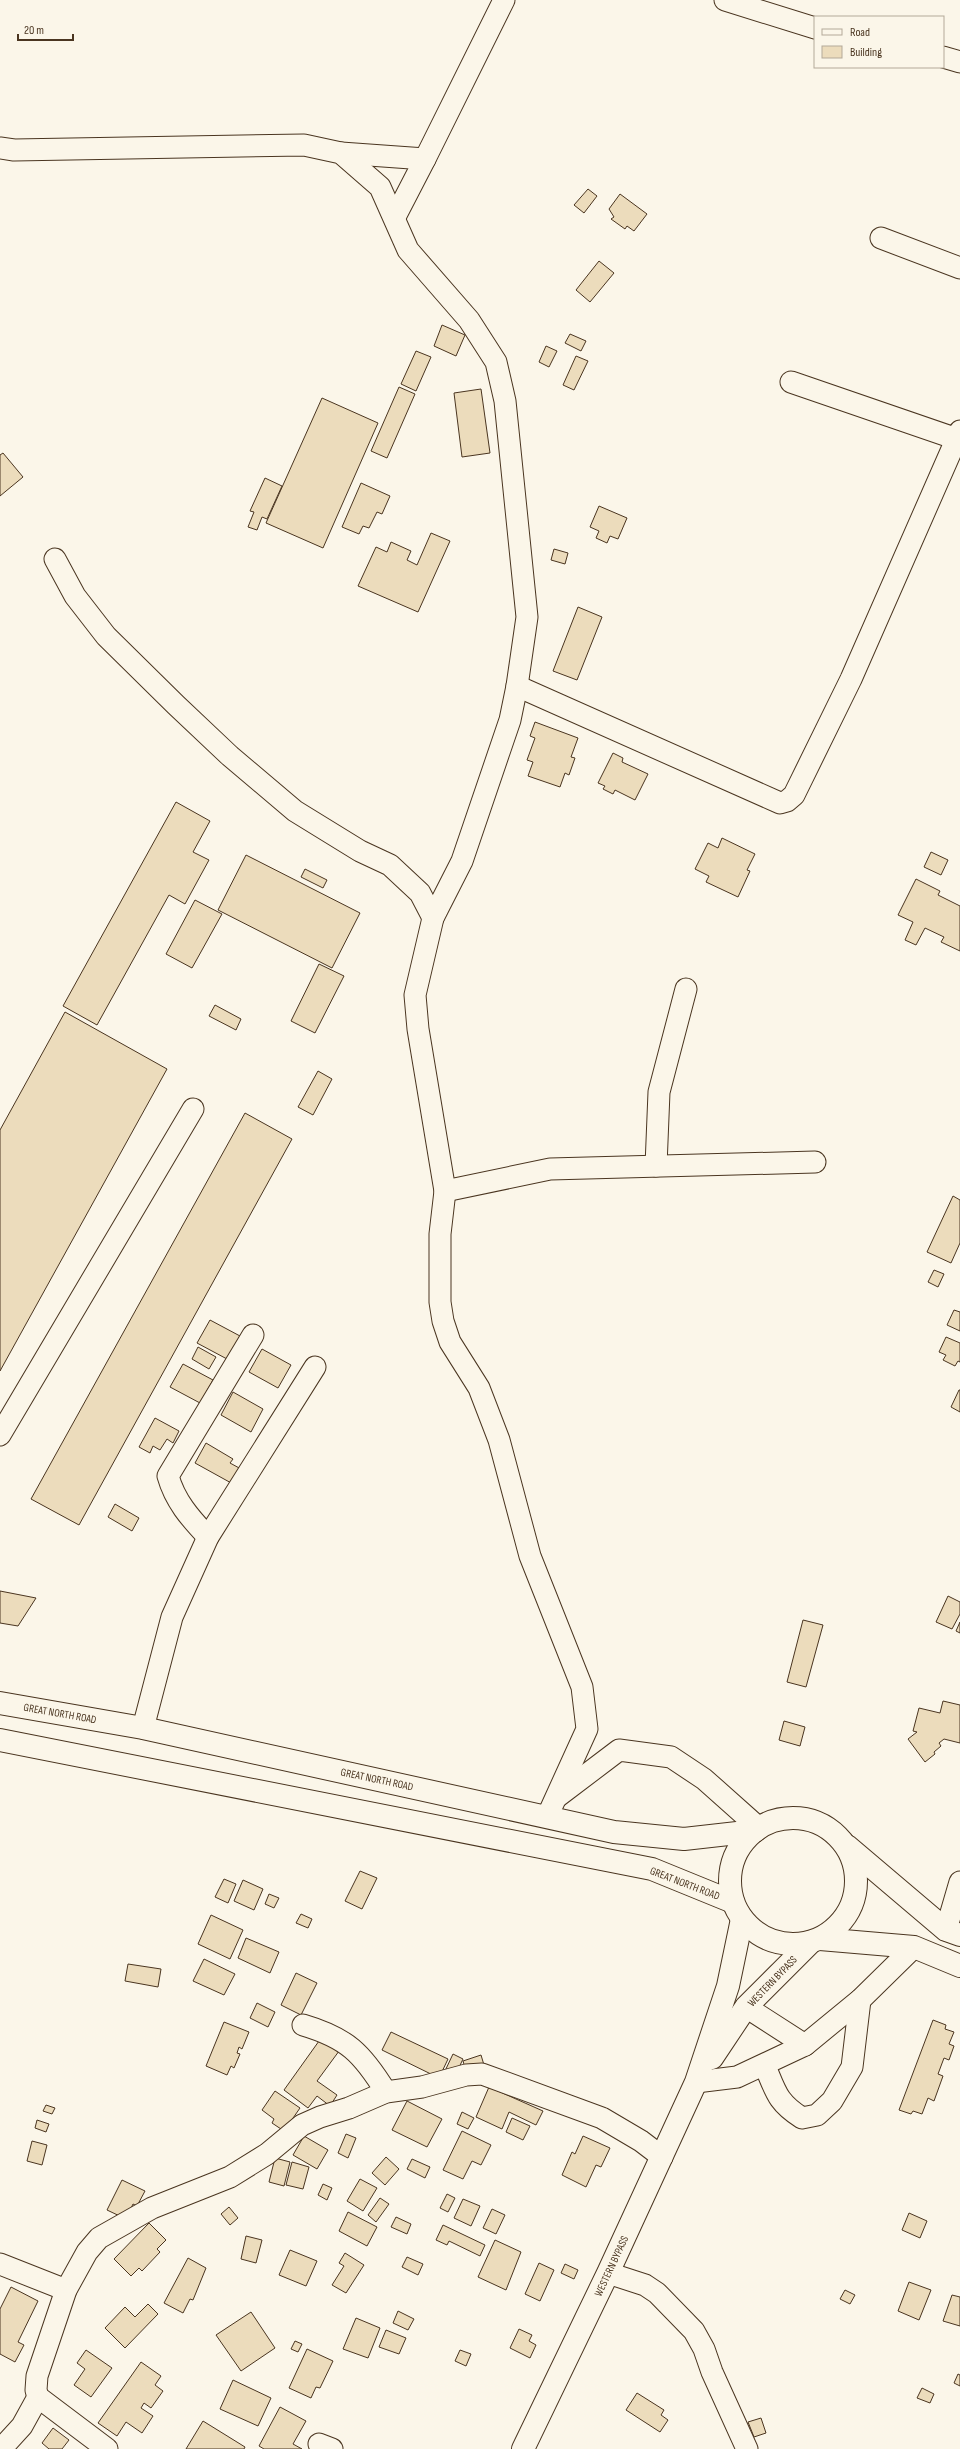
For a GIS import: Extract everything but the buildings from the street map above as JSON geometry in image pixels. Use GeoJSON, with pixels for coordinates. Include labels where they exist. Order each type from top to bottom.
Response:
{"type":"FeatureCollection","features":[{"type":"Feature","properties":{"kind":"main road","name":"GREAT NORTH ROAD"},"geometry":{"type":"LineString","coordinates":[[0,1702],[143,1728],[551,1808],[614,1832],[684,1839],[757,1829]]}},
{"type":"Feature","properties":{"kind":"main road","name":"GREAT NORTH ROAD"},"geometry":{"type":"LineString","coordinates":[[0,1740],[652,1869],[737,1910]]}},
{"type":"Feature","properties":{"kind":"main road"},"geometry":{"type":"LineString","coordinates":[[844,1844],[850,1854],[856,1875],[854,1897],[845,1918],[838,1926],[815,1941],[800,1945],[778,1943],[758,1934],[737,1910],[730,1882],[732,1863],[741,1845],[757,1829],[783,1819],[809,1820],[825,1827],[953,1932]]}},
{"type":"Feature","properties":{"kind":"main road","name":"WESTERN BYPASS"},"geometry":{"type":"LineString","coordinates":[[523,2449],[608,2273],[696,2082],[728,1986],[737,1910]]}},
{"type":"Feature","properties":{"kind":"main road"},"geometry":{"type":"LineString","coordinates":[[815,1941],[914,1947],[960,1966]]}},
{"type":"Feature","properties":{"kind":"main road","name":"WESTERN BYPASS"},"geometry":{"type":"LineString","coordinates":[[696,2082],[746,2007],[815,1941]]}},
{"type":"Feature","properties":{"kind":"street"},"geometry":{"type":"LineString","coordinates":[[395,218],[504,0]]}},
{"type":"Feature","properties":{"kind":"street"},"geometry":{"type":"LineString","coordinates":[[725,0],[814,28]]}},
{"type":"Feature","properties":{"kind":"street"},"geometry":{"type":"LineString","coordinates":[[944,57],[960,62]]}},
{"type":"Feature","properties":{"kind":"street"},"geometry":{"type":"LineString","coordinates":[[0,148],[14,150],[304,145],[342,153],[425,159]]}},
{"type":"Feature","properties":{"kind":"street"},"geometry":{"type":"LineString","coordinates":[[342,153],[380,188],[395,218],[408,250],[469,320],[496,362],[505,401],[527,617],[517,686],[510,720],[462,861],[432,918],[416,995],[418,1029],[445,1191],[440,1234],[440,1302],[443,1321],[450,1342],[479,1388],[499,1440],[530,1556],[582,1687],[587,1729],[551,1808]]}},
{"type":"Feature","properties":{"kind":"street"},"geometry":{"type":"LineString","coordinates":[[881,238],[960,268]]}},
{"type":"Feature","properties":{"kind":"street"},"geometry":{"type":"LineString","coordinates":[[517,686],[780,803],[787,801],[794,795],[851,679],[958,435],[791,382]]}},
{"type":"Feature","properties":{"kind":"street"},"geometry":{"type":"LineString","coordinates":[[55,559],[75,596],[106,636],[176,705],[230,756],[295,811],[360,851],[390,865],[420,894],[432,918]]}},
{"type":"Feature","properties":{"kind":"street"},"geometry":{"type":"LineString","coordinates":[[656,1166],[659,1092],[686,989]]}},
{"type":"Feature","properties":{"kind":"street"},"geometry":{"type":"LineString","coordinates":[[0,1435],[193,1109]]}},
{"type":"Feature","properties":{"kind":"street"},"geometry":{"type":"LineString","coordinates":[[445,1191],[550,1169],[815,1162]]}},
{"type":"Feature","properties":{"kind":"street"},"geometry":{"type":"LineString","coordinates":[[208,1537],[184,1510],[172,1492],[168,1476],[253,1335]]}},
{"type":"Feature","properties":{"kind":"street"},"geometry":{"type":"LineString","coordinates":[[143,1728],[172,1618],[208,1537],[315,1367]]}},
{"type":"Feature","properties":{"kind":"street"},"geometry":{"type":"LineString","coordinates":[[551,1808],[619,1750],[671,1757],[704,1779],[757,1829]]}},
{"type":"Feature","properties":{"kind":"street"},"geometry":{"type":"LineString","coordinates":[[953,1932],[960,1882]]}},
{"type":"Feature","properties":{"kind":"street"},"geometry":{"type":"LineString","coordinates":[[696,2082],[737,2077],[765,2066],[805,2045],[860,2000],[914,1947]]}},
{"type":"Feature","properties":{"kind":"street"},"geometry":{"type":"LineString","coordinates":[[765,2066],[776,2094],[786,2108],[802,2118],[817,2115],[832,2102],[852,2067],[860,2000]]}},
{"type":"Feature","properties":{"kind":"street"},"geometry":{"type":"LineString","coordinates":[[746,2007],[805,2045]]}},
{"type":"Feature","properties":{"kind":"street"},"geometry":{"type":"LineString","coordinates":[[303,2025],[320,2030],[355,2049],[369,2065],[386,2092]]}},
{"type":"Feature","properties":{"kind":"street"},"geometry":{"type":"LineString","coordinates":[[107,2449],[38,2397],[36,2390],[37,2376],[66,2290],[87,2252],[99,2238],[152,2208],[237,2173],[267,2154],[302,2125],[386,2092],[422,2087],[466,2075],[482,2074],[602,2118],[641,2141],[662,2157]]}},
{"type":"Feature","properties":{"kind":"street"},"geometry":{"type":"LineString","coordinates":[[0,2264],[66,2290]]}},
{"type":"Feature","properties":{"kind":"street"},"geometry":{"type":"LineString","coordinates":[[608,2273],[645,2285],[657,2293],[694,2330],[704,2349],[712,2372],[747,2449]]}},
{"type":"Feature","properties":{"kind":"street"},"geometry":{"type":"LineString","coordinates":[[1,2449],[22,2426],[38,2397]]}}]}
